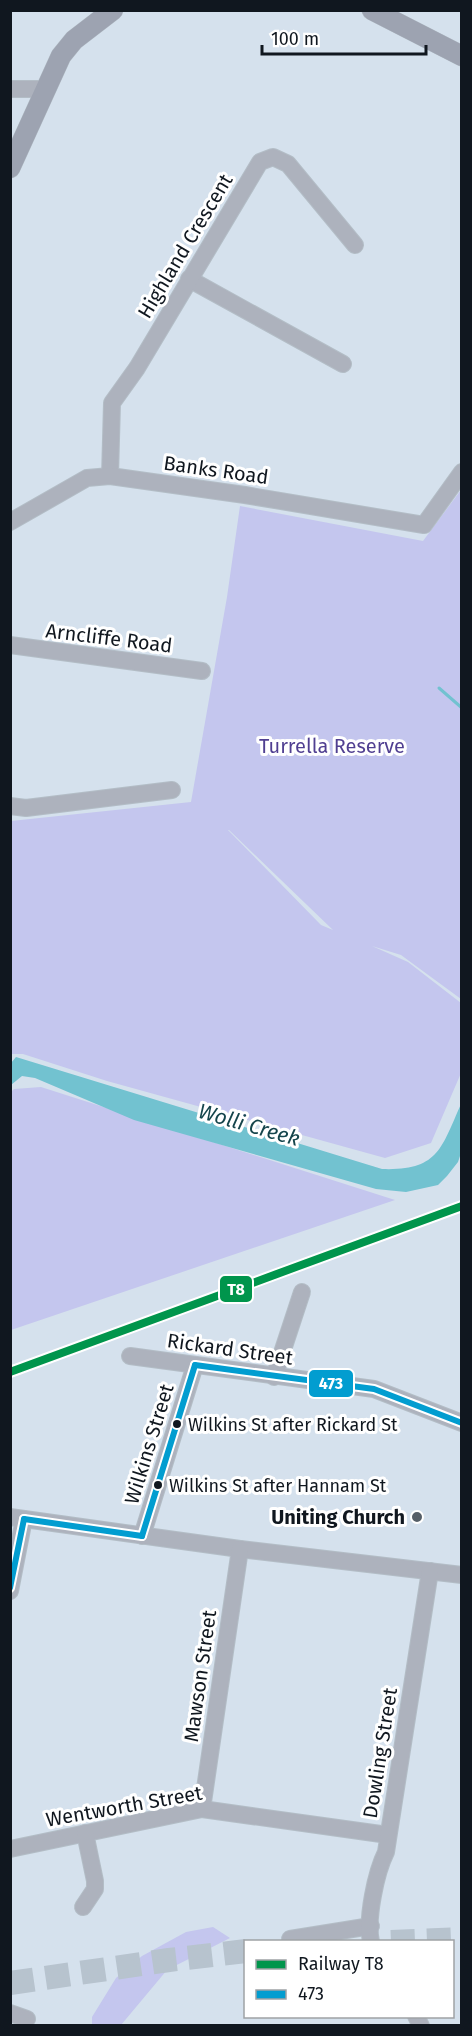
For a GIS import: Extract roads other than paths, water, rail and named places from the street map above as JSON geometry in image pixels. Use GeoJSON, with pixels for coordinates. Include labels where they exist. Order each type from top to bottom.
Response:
{"type":"FeatureCollection","features":[{"type":"Feature","properties":{"kind":"main road"},"geometry":{"type":"LineString","coordinates":[[10,168],[45,89],[66,50],[113,10]]}},
{"type":"Feature","properties":{"kind":"main road"},"geometry":{"type":"LineString","coordinates":[[372,10],[462,56]]}},
{"type":"Feature","properties":{"kind":"street"},"geometry":{"type":"LineString","coordinates":[[10,89],[45,89]]}},
{"type":"Feature","properties":{"kind":"street","name":"Highland Crescent"},"geometry":{"type":"LineString","coordinates":[[110,476],[112,403],[137,368],[260,162],[273,157],[288,164],[355,245]]}},
{"type":"Feature","properties":{"kind":"street"},"geometry":{"type":"LineString","coordinates":[[189,279],[343,364]]}},
{"type":"Feature","properties":{"kind":"street","name":"Banks Road"},"geometry":{"type":"LineString","coordinates":[[10,522],[87,478],[110,476],[245,495],[424,525],[462,472]]}},
{"type":"Feature","properties":{"kind":"street","name":"Arncliffe Road"},"geometry":{"type":"LineString","coordinates":[[10,645],[202,671]]}},
{"type":"Feature","properties":{"kind":"street"},"geometry":{"type":"LineString","coordinates":[[10,806],[26,808],[172,790]]}},
{"type":"Feature","properties":{"kind":"street"},"geometry":{"type":"LineString","coordinates":[[274,1377],[302,1292]]}},
{"type":"Feature","properties":{"kind":"street","name":"Rickard Street"},"geometry":{"type":"LineString","coordinates":[[130,1356],[374,1389],[462,1423]]}},
{"type":"Feature","properties":{"kind":"street","name":"Wilkins Street"},"geometry":{"type":"LineString","coordinates":[[142,1536],[195,1365]]}},
{"type":"Feature","properties":{"kind":"street"},"geometry":{"type":"LineString","coordinates":[[10,1591],[17,1518],[240,1549],[462,1575]]}},
{"type":"Feature","properties":{"kind":"street","name":"Mawson Street"},"geometry":{"type":"LineString","coordinates":[[202,1809],[240,1549]]}},
{"type":"Feature","properties":{"kind":"street","name":"Dowling Street"},"geometry":{"type":"LineString","coordinates":[[371,1934],[372,1905],[388,1835],[430,1571]]}},
{"type":"Feature","properties":{"kind":"street","name":"Wentworth Street"},"geometry":{"type":"LineString","coordinates":[[10,1849],[202,1809],[388,1835]]}},
{"type":"Feature","properties":{"kind":"street"},"geometry":{"type":"LineString","coordinates":[[83,1907],[94,1889],[95,1881],[85,1833]]}},
{"type":"Feature","properties":{"kind":"street"},"geometry":{"type":"LineString","coordinates":[[290,1939],[371,1934]]}},
{"type":"Feature","properties":{"kind":"street"},"geometry":{"type":"LineString","coordinates":[[10,2013],[27,2019]]}},
{"type":"Feature","properties":{"kind":"waterway"},"geometry":{"type":"LineString","coordinates":[[439,688],[462,708]]}},
{"type":"Feature","properties":{"kind":"tunnel"},"geometry":{"type":"LineString","coordinates":[[438,1940],[462,1939]]}},
{"type":"Feature","properties":{"kind":"tunnel"},"geometry":{"type":"LineString","coordinates":[[10,1983],[244,1951]]}},
{"type":"Feature","properties":{"kind":"rail line","name":"T8"},"geometry":{"type":"LineString","coordinates":[[10,1372],[462,1206]]}},
{"type":"Feature","properties":{"kind":"place","name":"Wilkins St after Rickard St"},"geometry":{"type":"Point","coordinates":[177,1424]}},
{"type":"Feature","properties":{"kind":"place","name":"Wilkins St after Hannam St"},"geometry":{"type":"Point","coordinates":[158,1485]}},
{"type":"Feature","properties":{"kind":"place","name":"Uniting Church"},"geometry":{"type":"Point","coordinates":[417,1517]}},
{"type":"Feature","properties":{"kind":"park label","name":"Turrella Reserve"},"geometry":{"type":"Point","coordinates":[332,746]}},
{"type":"Feature","properties":{"kind":"water label","name":"Wolli Creek"},"geometry":{"type":"Point","coordinates":[249,1125]}}]}
